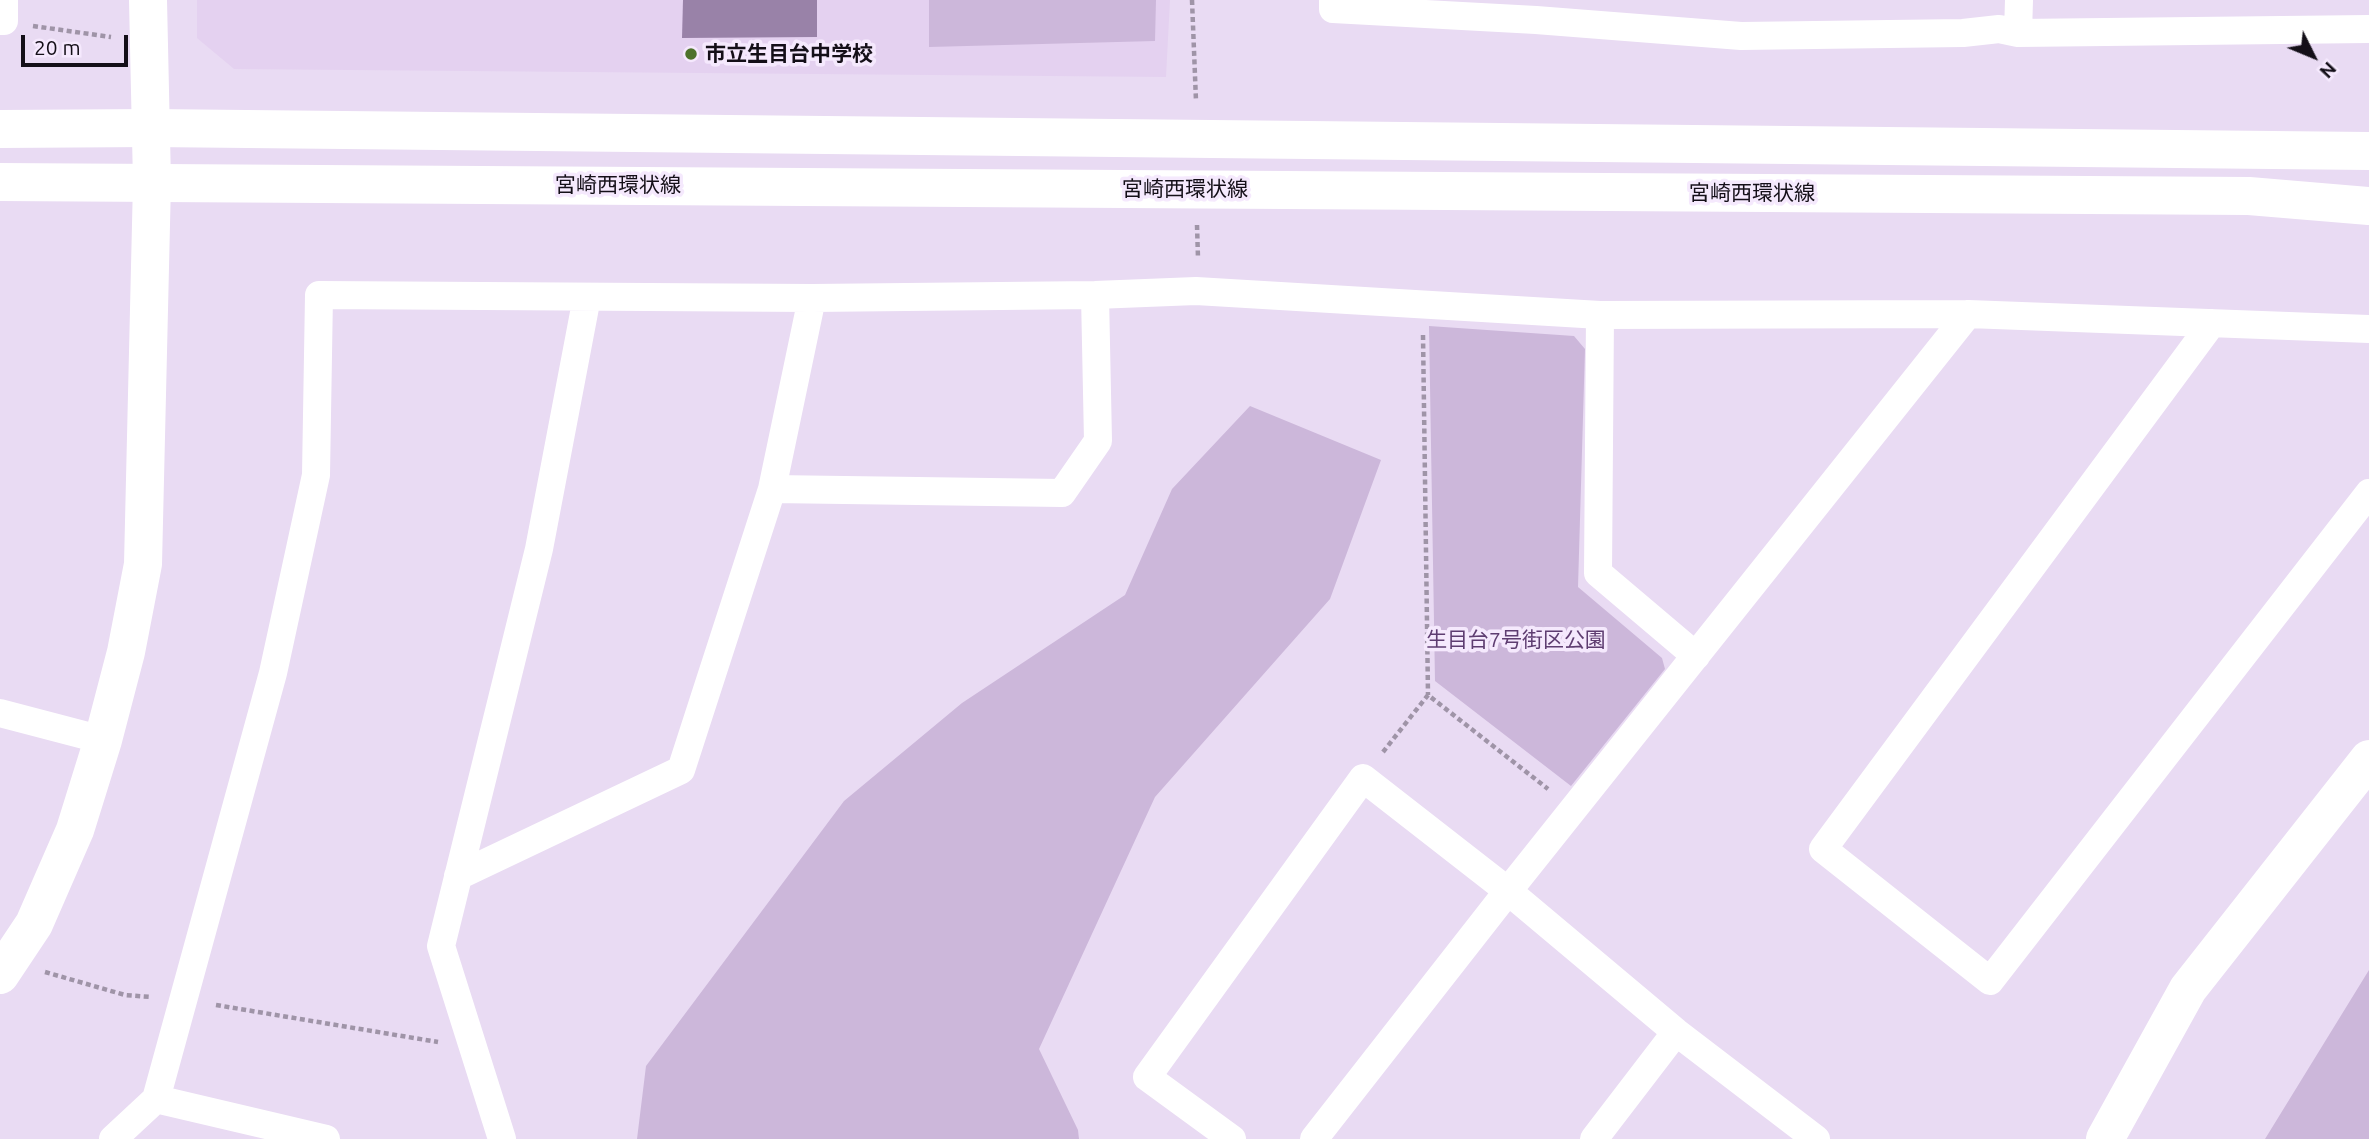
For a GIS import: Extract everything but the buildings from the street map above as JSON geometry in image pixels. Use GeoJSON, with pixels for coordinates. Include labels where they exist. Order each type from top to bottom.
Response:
{"type":"FeatureCollection","features":[{"type":"Feature","properties":{"kind":"main road"},"geometry":{"type":"LineString","coordinates":[[0,975],[34,924],[75,830],[103,740],[126,652],[143,564],[152,182],[148,0]]}},
{"type":"Feature","properties":{"kind":"main road"},"geometry":{"type":"LineString","coordinates":[[0,129],[151,128],[2369,151]]}},
{"type":"Feature","properties":{"kind":"main road","name":"宮崎西環状線"},"geometry":{"type":"LineString","coordinates":[[0,182],[2235,196],[2369,206]]}},
{"type":"Feature","properties":{"kind":"main road"},"geometry":{"type":"LineString","coordinates":[[2105,1139],[2188,989],[2369,759]]}},
{"type":"Feature","properties":{"kind":"street"},"geometry":{"type":"LineString","coordinates":[[1333,0],[1333,9],[1539,10],[1741,36],[1963,33],[1999,29],[2018,33],[2368,26]]}},
{"type":"Feature","properties":{"kind":"street"},"geometry":{"type":"LineString","coordinates":[[2018,33],[2019,0]]}},
{"type":"Feature","properties":{"kind":"street"},"geometry":{"type":"LineString","coordinates":[[113,1139],[156,1099],[273,673],[316,475],[320,295],[812,298],[1095,295],[1196,291],[1600,315],[1968,314],[2369,329]]}},
{"type":"Feature","properties":{"kind":"street"},"geometry":{"type":"LineString","coordinates":[[772,489],[1062,493],[1098,441],[1095,295]]}},
{"type":"Feature","properties":{"kind":"street"},"geometry":{"type":"LineString","coordinates":[[502,1139],[441,946],[539,549],[587,297]]}},
{"type":"Feature","properties":{"kind":"street"},"geometry":{"type":"LineString","coordinates":[[458,876],[681,770],[772,489],[812,298]]}},
{"type":"Feature","properties":{"kind":"street"},"geometry":{"type":"LineString","coordinates":[[1314,1139],[1968,314]]}},
{"type":"Feature","properties":{"kind":"street"},"geometry":{"type":"LineString","coordinates":[[1600,315],[1598,573],[1696,656]]}},
{"type":"Feature","properties":{"kind":"street"},"geometry":{"type":"LineString","coordinates":[[2212,323],[1823,849],[1990,981],[2369,493]]}},
{"type":"Feature","properties":{"kind":"street"},"geometry":{"type":"LineString","coordinates":[[0,713],[103,740]]}},
{"type":"Feature","properties":{"kind":"street"},"geometry":{"type":"LineString","coordinates":[[1232,1139],[1147,1077],[1363,778],[1508,891],[1676,1032],[1816,1139]]}},
{"type":"Feature","properties":{"kind":"street"},"geometry":{"type":"LineString","coordinates":[[1594,1139],[1676,1032]]}},
{"type":"Feature","properties":{"kind":"street"},"geometry":{"type":"LineString","coordinates":[[156,1099],[319,1138]]}},
{"type":"Feature","properties":{"kind":"path"},"geometry":{"type":"LineString","coordinates":[[1192,0],[1195,58]]}},
{"type":"Feature","properties":{"kind":"path"},"geometry":{"type":"LineString","coordinates":[[3,14],[148,42]]}},
{"type":"Feature","properties":{"kind":"path"},"geometry":{"type":"LineString","coordinates":[[1363,778],[1428,695],[1423,326]]}},
{"type":"Feature","properties":{"kind":"path"},"geometry":{"type":"LineString","coordinates":[[1428,695],[1573,809]]}},
{"type":"Feature","properties":{"kind":"path"},"geometry":{"type":"LineString","coordinates":[[37,970],[125,995],[183,999],[474,1048]]}},
{"type":"Feature","properties":{"kind":"shaded area","name":"市立生目台中学校"},"geometry":{"type":"Polygon","coordinates":[[[197,0],[1170,0],[1166,77],[234,69],[197,38],[197,0]]]}},
{"type":"Feature","properties":{"kind":"shaded area"},"geometry":{"type":"Polygon","coordinates":[[[683,0],[817,0],[817,37],[682,38],[683,0]]]}},
{"type":"Feature","properties":{"kind":"green space"},"geometry":{"type":"Polygon","coordinates":[[[929,0],[1156,0],[1155,41],[929,47],[929,0]]]}},
{"type":"Feature","properties":{"kind":"green space","name":"生目台7号街区公園"},"geometry":{"type":"Polygon","coordinates":[[[1429,326],[1574,336],[1585,349],[1578,587],[1662,658],[1665,669],[1571,786],[1435,681],[1429,326]]]}},
{"type":"Feature","properties":{"kind":"green space"},"geometry":{"type":"Polygon","coordinates":[[[1250,406],[1381,460],[1330,599],[1155,797],[1039,1049],[1078,1130],[1079,1139],[637,1139],[646,1066],[844,801],[962,703],[1125,595],[1172,489],[1250,406]]]}},
{"type":"Feature","properties":{"kind":"green space"},"geometry":{"type":"Polygon","coordinates":[[[2369,970],[2369,1139],[2265,1139],[2369,970]]]}},
{"type":"Feature","properties":{"kind":"place","name":"市立生目台中学校"},"geometry":{"type":"Point","coordinates":[691,54]}}]}
